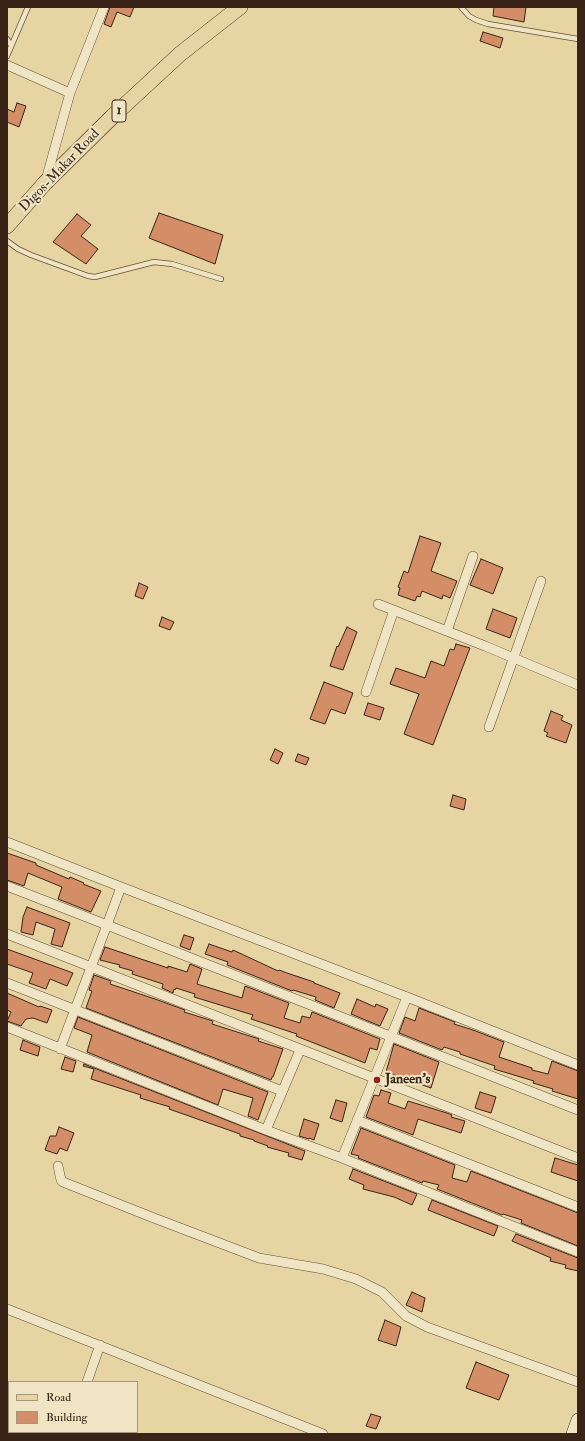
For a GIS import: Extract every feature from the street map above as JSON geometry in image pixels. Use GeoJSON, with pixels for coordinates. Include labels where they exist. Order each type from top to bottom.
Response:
{"type":"FeatureCollection","features":[{"type":"Feature","properties":{"kind":"main road","name":"Digos-Makar Road"},"geometry":{"type":"LineString","coordinates":[[7,226],[45,184],[114,116],[180,54],[240,7]]}},
{"type":"Feature","properties":{"kind":"main road"},"geometry":{"type":"LineString","coordinates":[[573,1434],[578,1420]]}},
{"type":"Feature","properties":{"kind":"street"},"geometry":{"type":"LineString","coordinates":[[45,184],[70,93],[104,7]]}},
{"type":"Feature","properties":{"kind":"street"},"geometry":{"type":"LineString","coordinates":[[7,65],[70,93]]}},
{"type":"Feature","properties":{"kind":"street"},"geometry":{"type":"LineString","coordinates":[[447,631],[473,556]]}},
{"type":"Feature","properties":{"kind":"street"},"geometry":{"type":"LineString","coordinates":[[488,727],[542,581]]}},
{"type":"Feature","properties":{"kind":"street"},"geometry":{"type":"LineString","coordinates":[[378,604],[513,657],[578,685]]}},
{"type":"Feature","properties":{"kind":"street"},"geometry":{"type":"LineString","coordinates":[[366,692],[394,610]]}},
{"type":"Feature","properties":{"kind":"street"},"geometry":{"type":"LineString","coordinates":[[7,842],[578,1065]]}},
{"type":"Feature","properties":{"kind":"street"},"geometry":{"type":"LineString","coordinates":[[7,886],[578,1110]]}},
{"type":"Feature","properties":{"kind":"street"},"geometry":{"type":"LineString","coordinates":[[60,1049],[121,887]]}},
{"type":"Feature","properties":{"kind":"street"},"geometry":{"type":"LineString","coordinates":[[7,934],[578,1158]]}},
{"type":"Feature","properties":{"kind":"street"},"geometry":{"type":"LineString","coordinates":[[7,982],[282,1091]]}},
{"type":"Feature","properties":{"kind":"street"},"geometry":{"type":"LineString","coordinates":[[342,1158],[407,997]]}},
{"type":"Feature","properties":{"kind":"street"},"geometry":{"type":"LineString","coordinates":[[7,1027],[578,1252]]}},
{"type":"Feature","properties":{"kind":"street"},"geometry":{"type":"LineString","coordinates":[[266,1130],[300,1050]]}},
{"type":"Feature","properties":{"kind":"street"},"geometry":{"type":"LineString","coordinates":[[357,1120],[578,1207]]}},
{"type":"Feature","properties":{"kind":"street"},"geometry":{"type":"LineString","coordinates":[[58,1166],[61,1180],[70,1184],[259,1258],[323,1269],[356,1279],[382,1292],[406,1316],[427,1327],[578,1382]]}},
{"type":"Feature","properties":{"kind":"street"},"geometry":{"type":"LineString","coordinates":[[7,1309],[323,1434]]}},
{"type":"Feature","properties":{"kind":"street"},"geometry":{"type":"LineString","coordinates":[[86,1381],[100,1345]]}},
{"type":"Feature","properties":{"kind":"lane"},"geometry":{"type":"LineString","coordinates":[[7,56],[28,7]]}},
{"type":"Feature","properties":{"kind":"lane"},"geometry":{"type":"LineString","coordinates":[[461,7],[469,16],[488,24],[578,39]]}},
{"type":"Feature","properties":{"kind":"lane"},"geometry":{"type":"LineString","coordinates":[[7,39],[11,45]]}},
{"type":"Feature","properties":{"kind":"lane"},"geometry":{"type":"LineString","coordinates":[[7,241],[18,249],[31,255],[88,276],[94,277],[154,262],[172,264],[221,279]]}},
{"type":"Feature","properties":{"kind":"building"},"geometry":{"type":"Polygon","coordinates":[[[110,7],[134,7],[130,17],[117,12],[111,27],[104,24],[110,7]]]}},
{"type":"Feature","properties":{"kind":"building"},"geometry":{"type":"Polygon","coordinates":[[[494,7],[526,7],[524,22],[493,16],[494,7]]]}},
{"type":"Feature","properties":{"kind":"building"},"geometry":{"type":"Polygon","coordinates":[[[483,32],[503,38],[500,48],[480,41],[483,32]]]}},
{"type":"Feature","properties":{"kind":"building"},"geometry":{"type":"Polygon","coordinates":[[[17,103],[26,106],[19,127],[7,122],[7,109],[14,112],[17,103]]]}},
{"type":"Feature","properties":{"kind":"building"},"geometry":{"type":"Polygon","coordinates":[[[159,213],[223,235],[215,264],[149,238],[159,213]]]}},
{"type":"Feature","properties":{"kind":"building"},"geometry":{"type":"Polygon","coordinates":[[[77,214],[91,225],[81,236],[98,249],[86,264],[53,242],[77,214]]]}},
{"type":"Feature","properties":{"kind":"building"},"geometry":{"type":"Polygon","coordinates":[[[420,536],[441,543],[431,571],[457,581],[450,598],[443,595],[442,599],[422,591],[420,597],[417,596],[415,601],[398,595],[400,588],[398,587],[404,571],[408,573],[420,536]]]}},
{"type":"Feature","properties":{"kind":"building"},"geometry":{"type":"Polygon","coordinates":[[[481,559],[503,568],[493,594],[470,585],[481,559]]]}},
{"type":"Feature","properties":{"kind":"building"},"geometry":{"type":"Polygon","coordinates":[[[139,583],[148,587],[143,599],[135,596],[139,583]]]}},
{"type":"Feature","properties":{"kind":"building"},"geometry":{"type":"Polygon","coordinates":[[[493,609],[517,618],[510,638],[486,629],[493,609]]]}},
{"type":"Feature","properties":{"kind":"building"},"geometry":{"type":"Polygon","coordinates":[[[162,617],[174,622],[170,630],[159,626],[162,617]]]}},
{"type":"Feature","properties":{"kind":"building"},"geometry":{"type":"Polygon","coordinates":[[[347,627],[357,632],[343,670],[330,666],[337,646],[338,647],[347,627]]]}},
{"type":"Feature","properties":{"kind":"building"},"geometry":{"type":"Polygon","coordinates":[[[456,644],[470,648],[433,745],[404,734],[419,694],[390,684],[396,668],[425,678],[431,661],[444,666],[450,649],[454,650],[456,644]]]}},
{"type":"Feature","properties":{"kind":"building"},"geometry":{"type":"Polygon","coordinates":[[[324,682],[353,693],[345,714],[331,709],[325,724],[310,719],[324,682]]]}},
{"type":"Feature","properties":{"kind":"building"},"geometry":{"type":"Polygon","coordinates":[[[368,703],[384,708],[380,720],[364,715],[368,703]]]}},
{"type":"Feature","properties":{"kind":"building"},"geometry":{"type":"Polygon","coordinates":[[[551,711],[563,716],[561,720],[572,725],[566,743],[546,736],[548,733],[544,731],[551,711]]]}},
{"type":"Feature","properties":{"kind":"building"},"geometry":{"type":"Polygon","coordinates":[[[275,749],[283,753],[278,764],[270,760],[275,749]]]}},
{"type":"Feature","properties":{"kind":"building"},"geometry":{"type":"Polygon","coordinates":[[[298,754],[309,758],[306,765],[295,761],[298,754]]]}},
{"type":"Feature","properties":{"kind":"building"},"geometry":{"type":"Polygon","coordinates":[[[453,795],[466,799],[464,810],[450,806],[453,795]]]}},
{"type":"Feature","properties":{"kind":"building"},"geometry":{"type":"Polygon","coordinates":[[[7,853],[36,863],[36,865],[69,879],[70,877],[101,891],[91,912],[58,899],[62,887],[28,873],[24,886],[7,880],[7,853]]]}},
{"type":"Feature","properties":{"kind":"building"},"geometry":{"type":"Polygon","coordinates":[[[27,907],[70,923],[62,947],[51,944],[55,929],[36,922],[33,935],[21,932],[23,917],[27,907]]]}},
{"type":"Feature","properties":{"kind":"building"},"geometry":{"type":"Polygon","coordinates":[[[184,935],[194,938],[190,950],[180,946],[184,935]]]}},
{"type":"Feature","properties":{"kind":"building"},"geometry":{"type":"Polygon","coordinates":[[[209,944],[232,952],[233,950],[278,971],[279,970],[314,982],[340,993],[334,1008],[315,1000],[316,997],[293,990],[292,991],[227,965],[228,962],[205,954],[209,944]]]}},
{"type":"Feature","properties":{"kind":"building"},"geometry":{"type":"Polygon","coordinates":[[[105,947],[168,968],[168,966],[187,972],[190,964],[202,969],[197,984],[242,998],[245,986],[289,1003],[284,1018],[300,1023],[302,1016],[310,1018],[312,1012],[380,1039],[377,1050],[370,1048],[365,1063],[296,1036],[297,1034],[251,1019],[253,1015],[194,997],[195,994],[176,988],[175,990],[174,989],[173,993],[162,988],[163,984],[132,974],[133,971],[119,967],[120,965],[100,960],[105,947]]]}},
{"type":"Feature","properties":{"kind":"building"},"geometry":{"type":"Polygon","coordinates":[[[7,949],[73,973],[67,986],[50,979],[46,989],[29,983],[33,973],[7,964],[7,949]]]}},
{"type":"Feature","properties":{"kind":"building"},"geometry":{"type":"Polygon","coordinates":[[[94,975],[111,981],[110,984],[185,1010],[184,1012],[213,1021],[212,1024],[259,1039],[258,1041],[283,1049],[273,1077],[271,1080],[86,1008],[92,991],[89,990],[94,975]]]}},
{"type":"Feature","properties":{"kind":"building"},"geometry":{"type":"Polygon","coordinates":[[[7,993],[39,1007],[52,1010],[47,1023],[33,1018],[26,1019],[21,1026],[7,1021],[11,1012],[7,1010],[7,993]]]}},
{"type":"Feature","properties":{"kind":"building"},"geometry":{"type":"Polygon","coordinates":[[[357,999],[375,1007],[376,1004],[388,1009],[380,1026],[351,1014],[357,999]]]}},
{"type":"Feature","properties":{"kind":"building"},"geometry":{"type":"Polygon","coordinates":[[[419,1008],[455,1022],[454,1024],[504,1042],[499,1057],[532,1068],[532,1070],[548,1074],[552,1061],[578,1071],[578,1099],[552,1091],[553,1089],[533,1083],[534,1081],[494,1069],[495,1066],[460,1054],[460,1052],[444,1047],[442,1050],[399,1033],[405,1017],[415,1021],[419,1008]]]}},
{"type":"Feature","properties":{"kind":"building"},"geometry":{"type":"Polygon","coordinates":[[[78,1017],[268,1092],[258,1120],[248,1116],[253,1098],[223,1089],[218,1105],[87,1052],[92,1035],[74,1028],[78,1017]]]}},
{"type":"Feature","properties":{"kind":"building"},"geometry":{"type":"Polygon","coordinates":[[[23,1040],[40,1047],[38,1056],[20,1050],[23,1040]]]}},
{"type":"Feature","properties":{"kind":"building"},"geometry":{"type":"Polygon","coordinates":[[[394,1044],[439,1062],[431,1088],[386,1072],[394,1044]]]}},
{"type":"Feature","properties":{"kind":"building"},"geometry":{"type":"Polygon","coordinates":[[[65,1057],[76,1061],[73,1072],[61,1069],[65,1057]]]}},
{"type":"Feature","properties":{"kind":"building"},"geometry":{"type":"Polygon","coordinates":[[[84,1064],[305,1151],[302,1160],[288,1156],[289,1153],[267,1147],[268,1146],[254,1140],[240,1136],[240,1134],[169,1109],[170,1107],[140,1098],[141,1095],[91,1079],[94,1069],[83,1066],[84,1064]]]}},
{"type":"Feature","properties":{"kind":"building"},"geometry":{"type":"Polygon","coordinates":[[[381,1090],[391,1093],[388,1103],[405,1109],[408,1101],[447,1113],[452,1115],[451,1117],[465,1121],[461,1133],[418,1119],[413,1135],[366,1117],[374,1095],[379,1096],[381,1090]]]}},
{"type":"Feature","properties":{"kind":"building"},"geometry":{"type":"Polygon","coordinates":[[[480,1092],[496,1097],[491,1113],[475,1108],[480,1092]]]}},
{"type":"Feature","properties":{"kind":"building"},"geometry":{"type":"Polygon","coordinates":[[[336,1100],[347,1103],[342,1122],[330,1118],[336,1100]]]}},
{"type":"Feature","properties":{"kind":"building"},"geometry":{"type":"Polygon","coordinates":[[[304,1119],[319,1124],[314,1140],[299,1136],[304,1119]]]}},
{"type":"Feature","properties":{"kind":"building"},"geometry":{"type":"Polygon","coordinates":[[[59,1127],[74,1133],[67,1151],[60,1148],[57,1154],[45,1150],[50,1136],[56,1136],[59,1127]]]}},
{"type":"Feature","properties":{"kind":"building"},"geometry":{"type":"Polygon","coordinates":[[[361,1128],[455,1165],[452,1178],[467,1182],[471,1171],[578,1213],[578,1246],[521,1223],[522,1220],[503,1214],[502,1215],[437,1189],[439,1185],[423,1181],[422,1183],[358,1158],[359,1156],[351,1154],[361,1128]]]}},
{"type":"Feature","properties":{"kind":"building"},"geometry":{"type":"Polygon","coordinates":[[[555,1158],[578,1165],[578,1181],[551,1172],[555,1158]]]}},
{"type":"Feature","properties":{"kind":"building"},"geometry":{"type":"Polygon","coordinates":[[[353,1169],[417,1194],[412,1205],[394,1197],[363,1189],[364,1185],[349,1179],[353,1169]]]}},
{"type":"Feature","properties":{"kind":"building"},"geometry":{"type":"Polygon","coordinates":[[[432,1200],[498,1226],[494,1236],[428,1210],[432,1200]]]}},
{"type":"Feature","properties":{"kind":"building"},"geometry":{"type":"Polygon","coordinates":[[[516,1234],[578,1258],[578,1271],[565,1268],[566,1265],[550,1261],[551,1258],[512,1241],[516,1234]]]}},
{"type":"Feature","properties":{"kind":"building"},"geometry":{"type":"Polygon","coordinates":[[[412,1292],[425,1298],[422,1312],[406,1305],[412,1292]]]}},
{"type":"Feature","properties":{"kind":"building"},"geometry":{"type":"Polygon","coordinates":[[[385,1320],[401,1327],[396,1346],[378,1340],[385,1320]]]}},
{"type":"Feature","properties":{"kind":"building"},"geometry":{"type":"Polygon","coordinates":[[[476,1362],[509,1375],[499,1400],[466,1388],[476,1362]]]}},
{"type":"Feature","properties":{"kind":"building"},"geometry":{"type":"Polygon","coordinates":[[[371,1414],[381,1417],[376,1429],[366,1426],[371,1414]]]}},
{"type":"Feature","properties":{"kind":"place","name":"Janeen's"},"geometry":{"type":"Point","coordinates":[377,1080]}}]}
